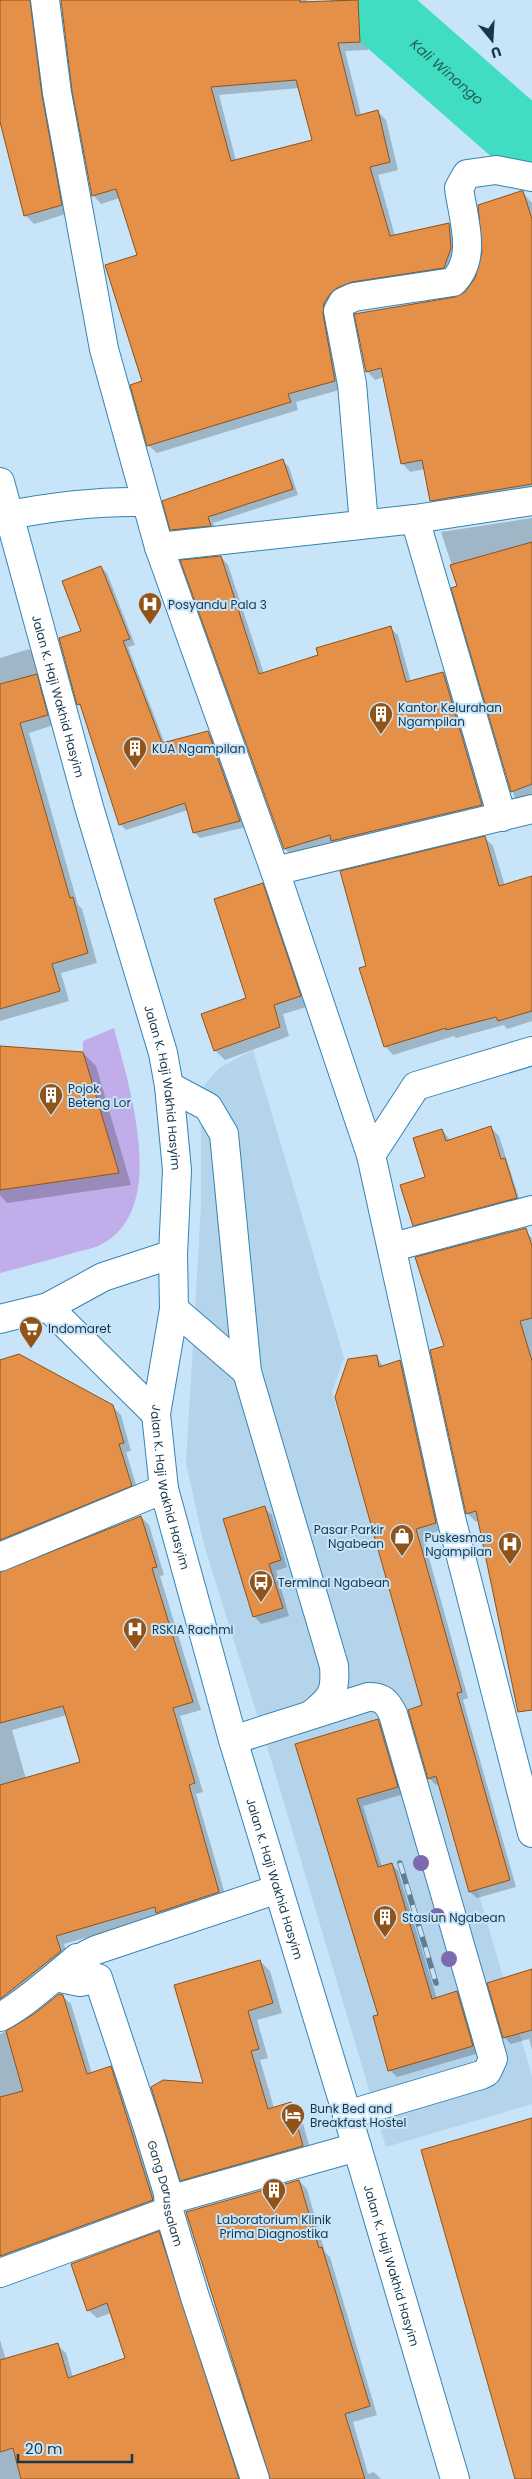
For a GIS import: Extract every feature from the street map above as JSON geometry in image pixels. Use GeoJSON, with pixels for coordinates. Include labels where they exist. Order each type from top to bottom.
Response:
{"type":"FeatureCollection","features":[{"type":"Feature","properties":{"kind":"street"},"geometry":{"type":"LineString","coordinates":[[45,0],[58,93],[104,349],[159,547],[275,871],[371,1155],[452,1518],[532,1833]]}},
{"type":"Feature","properties":{"kind":"street"},"geometry":{"type":"LineString","coordinates":[[364,524],[352,384],[338,311],[343,302],[354,297],[453,282],[461,274],[467,254],[468,237],[459,188],[467,174],[496,170],[532,177]]}},
{"type":"Feature","properties":{"kind":"street","name":"Jalan K. Haji Wakhid Hasyim"},"geometry":{"type":"LineString","coordinates":[[0,482],[89,807],[163,1053],[169,1086],[177,1170],[172,1254],[174,1310],[156,1414],[164,1489],[233,1740],[357,2147],[455,2479]]}},
{"type":"Feature","properties":{"kind":"street"},"geometry":{"type":"LineString","coordinates":[[9,516],[45,508],[104,501],[145,502]]}},
{"type":"Feature","properties":{"kind":"street"},"geometry":{"type":"LineString","coordinates":[[159,547],[415,519],[532,501]]}},
{"type":"Feature","properties":{"kind":"street"},"geometry":{"type":"LineString","coordinates":[[415,519],[502,817]]}},
{"type":"Feature","properties":{"kind":"street"},"geometry":{"type":"LineString","coordinates":[[275,871],[532,809]]}},
{"type":"Feature","properties":{"kind":"street"},"geometry":{"type":"LineString","coordinates":[[371,1155],[416,1086],[532,1051]]}},
{"type":"Feature","properties":{"kind":"street"},"geometry":{"type":"LineString","coordinates":[[169,1086],[208,1107],[224,1134],[247,1372],[334,1666],[336,1682],[332,1694],[312,1714]]}},
{"type":"Feature","properties":{"kind":"street"},"geometry":{"type":"LineString","coordinates":[[393,1248],[532,1210]]}},
{"type":"Feature","properties":{"kind":"street"},"geometry":{"type":"LineString","coordinates":[[0,1319],[48,1307],[103,1277],[172,1254]]}},
{"type":"Feature","properties":{"kind":"street"},"geometry":{"type":"LineString","coordinates":[[48,1307],[156,1414]]}},
{"type":"Feature","properties":{"kind":"street"},"geometry":{"type":"LineString","coordinates":[[174,1310],[247,1372]]}},
{"type":"Feature","properties":{"kind":"street"},"geometry":{"type":"LineString","coordinates":[[0,1557],[164,1489]]}},
{"type":"Feature","properties":{"kind":"street"},"geometry":{"type":"LineString","coordinates":[[233,1740],[368,1697],[377,1697],[384,1700],[389,1706],[492,2051],[491,2066],[481,2075],[347,2115]]}},
{"type":"Feature","properties":{"kind":"street"},"geometry":{"type":"LineString","coordinates":[[0,2017],[11,2012],[78,1958],[96,1950],[278,1888]]}},
{"type":"Feature","properties":{"kind":"street","name":"Gang Darussalam"},"geometry":{"type":"LineString","coordinates":[[55,1977],[80,1982],[98,1978],[147,2124],[169,2205],[254,2479]]}},
{"type":"Feature","properties":{"kind":"street"},"geometry":{"type":"LineString","coordinates":[[0,2273],[169,2205],[357,2147]]}},
{"type":"Feature","properties":{"kind":"shaded area"},"geometry":{"type":"Polygon","coordinates":[[[114,1028],[128,1080],[139,1144],[139,1175],[135,1203],[123,1227],[99,1246],[0,1273],[0,1190],[118,1173],[83,1052],[83,1041],[114,1028]]]}},
{"type":"Feature","properties":{"kind":"shaded area"},"geometry":{"type":"Polygon","coordinates":[[[253,1050],[344,1358],[332,1392],[532,2076],[532,2104],[386,2147],[273,1766],[204,1545],[186,1463],[201,1207],[201,1089],[219,1068],[253,1050]]]}},
{"type":"Feature","properties":{"kind":"building"},"geometry":{"type":"Polygon","coordinates":[[[0,0],[30,0],[42,95],[62,205],[24,216],[0,122],[0,0]]]}},
{"type":"Feature","properties":{"kind":"building"},"geometry":{"type":"Polygon","coordinates":[[[61,0],[300,0],[300,2],[358,0],[360,42],[338,43],[356,116],[378,110],[390,162],[370,167],[390,236],[449,223],[451,248],[444,268],[352,282],[337,288],[330,294],[324,303],[323,314],[335,381],[288,394],[291,402],[147,446],[130,385],[142,381],[105,265],[137,255],[116,189],[92,196],[72,91],[61,0]],[[296,80],[211,87],[231,161],[312,140],[296,80]]]}},
{"type":"Feature","properties":{"kind":"building"},"geometry":{"type":"Polygon","coordinates":[[[523,191],[532,219],[532,484],[430,501],[422,460],[401,464],[381,368],[366,372],[354,314],[455,297],[465,292],[475,278],[482,252],[478,205],[523,191]]]}},
{"type":"Feature","properties":{"kind":"building"},"geometry":{"type":"Polygon","coordinates":[[[283,459],[293,489],[208,517],[211,526],[170,530],[162,501],[283,459]]]}},
{"type":"Feature","properties":{"kind":"building"},"geometry":{"type":"Polygon","coordinates":[[[532,542],[532,784],[511,792],[451,588],[457,586],[450,565],[532,542]]]}},
{"type":"Feature","properties":{"kind":"building"},"geometry":{"type":"Polygon","coordinates":[[[221,556],[259,674],[318,655],[316,648],[391,626],[406,682],[443,672],[482,805],[331,841],[330,835],[284,849],[180,560],[221,556]]]}},
{"type":"Feature","properties":{"kind":"building"},"geometry":{"type":"Polygon","coordinates":[[[101,566],[130,639],[123,641],[162,743],[208,731],[240,821],[193,833],[185,803],[119,825],[80,704],[77,705],[59,638],[81,631],[62,581],[101,566]]]}},
{"type":"Feature","properties":{"kind":"building"},"geometry":{"type":"Polygon","coordinates":[[[37,674],[48,715],[20,723],[70,898],[73,897],[88,953],[52,964],[60,991],[0,1009],[0,684],[37,674]]]}},
{"type":"Feature","properties":{"kind":"building"},"geometry":{"type":"Polygon","coordinates":[[[485,836],[499,886],[532,876],[532,1011],[498,1021],[496,1017],[446,1030],[446,1028],[384,1047],[359,968],[366,966],[340,871],[485,836]]]}},
{"type":"Feature","properties":{"kind":"building"},"geometry":{"type":"Polygon","coordinates":[[[263,883],[301,996],[274,1005],[280,1027],[214,1051],[201,1014],[246,998],[214,899],[263,883]]]}},
{"type":"Feature","properties":{"kind":"building","name":"Pojok Beteng Lor"},"geometry":{"type":"Polygon","coordinates":[[[0,1046],[83,1052],[119,1173],[0,1190],[0,1046]]]}},
{"type":"Feature","properties":{"kind":"building"},"geometry":{"type":"Polygon","coordinates":[[[491,1126],[501,1159],[505,1158],[517,1198],[413,1226],[400,1185],[425,1177],[413,1138],[442,1129],[446,1141],[491,1126]]]}},
{"type":"Feature","properties":{"kind":"building"},"geometry":{"type":"Polygon","coordinates":[[[526,1228],[532,1246],[532,1318],[520,1321],[532,1361],[532,1710],[518,1712],[476,1511],[466,1514],[430,1350],[444,1346],[415,1257],[526,1228]]]}},
{"type":"Feature","properties":{"kind":"building"},"geometry":{"type":"Polygon","coordinates":[[[19,1354],[113,1405],[124,1443],[119,1444],[132,1486],[0,1540],[0,1360],[19,1354]]]}},
{"type":"Feature","properties":{"kind":"building"},"geometry":{"type":"Polygon","coordinates":[[[377,1355],[379,1367],[400,1360],[436,1523],[416,1529],[462,1692],[457,1693],[510,1880],[469,1892],[436,1776],[428,1779],[408,1710],[422,1705],[335,1397],[348,1359],[377,1355]]]}},
{"type":"Feature","properties":{"kind":"building"},"geometry":{"type":"Polygon","coordinates":[[[265,1506],[281,1560],[269,1564],[283,1608],[253,1617],[223,1519],[265,1506]]]}},
{"type":"Feature","properties":{"kind":"building"},"geometry":{"type":"Polygon","coordinates":[[[141,1516],[157,1567],[152,1568],[193,1702],[173,1708],[195,1783],[189,1785],[219,1892],[156,1913],[155,1907],[56,1936],[61,1951],[0,1999],[0,1785],[80,1762],[63,1706],[0,1723],[0,1572],[141,1516]]]}},
{"type":"Feature","properties":{"kind":"building"},"geometry":{"type":"Polygon","coordinates":[[[378,1719],[398,1787],[357,1799],[378,1867],[392,1863],[432,1999],[457,1991],[473,2046],[388,2071],[373,2016],[378,2015],[295,1744],[378,1719]]]}},
{"type":"Feature","properties":{"kind":"building"},"geometry":{"type":"Polygon","coordinates":[[[260,1960],[273,2003],[248,2011],[259,2049],[251,2051],[268,2109],[291,2102],[303,2146],[180,2181],[151,2087],[163,2080],[203,2083],[174,1985],[260,1960]]]}},
{"type":"Feature","properties":{"kind":"building"},"geometry":{"type":"Polygon","coordinates":[[[532,1969],[532,2030],[503,2038],[487,1983],[532,1969]]]}},
{"type":"Feature","properties":{"kind":"building"},"geometry":{"type":"Polygon","coordinates":[[[59,1994],[63,1995],[87,2074],[111,2066],[153,2200],[0,2256],[0,2097],[23,2091],[6,2031],[34,2014],[59,1994]]]}},
{"type":"Feature","properties":{"kind":"building"},"geometry":{"type":"Polygon","coordinates":[[[532,2118],[532,2479],[515,2479],[421,2150],[532,2118]]]}},
{"type":"Feature","properties":{"kind":"building"},"geometry":{"type":"Polygon","coordinates":[[[299,2180],[319,2248],[322,2247],[370,2406],[345,2414],[365,2479],[270,2479],[186,2212],[299,2180]]]}},
{"type":"Feature","properties":{"kind":"building"},"geometry":{"type":"Polygon","coordinates":[[[159,2231],[239,2479],[21,2479],[13,2448],[0,2452],[0,2360],[58,2343],[68,2378],[125,2358],[107,2303],[87,2311],[71,2264],[159,2231]]]}},
{"type":"Feature","properties":{"kind":"waterway","name":"Kali Winongo"},"geometry":{"type":"LineString","coordinates":[[365,0],[519,135],[532,137]]}},
{"type":"Feature","properties":{"kind":"railway"},"geometry":{"type":"LineString","coordinates":[[400,1863],[436,1983]]}},
{"type":"Feature","properties":{"kind":"place","name":"Posyandu Pala 3"},"geometry":{"type":"Point","coordinates":[150,625]}},
{"type":"Feature","properties":{"kind":"place","name":"Kantor Kelurahan Ngampilan"},"geometry":{"type":"Point","coordinates":[381,735]}},
{"type":"Feature","properties":{"kind":"place","name":"KUA Ngampilan"},"geometry":{"type":"Point","coordinates":[135,769]}},
{"type":"Feature","properties":{"kind":"place","name":"Pojok Beteng Lor"},"geometry":{"type":"Point","coordinates":[51,1116]}},
{"type":"Feature","properties":{"kind":"place","name":"Indomaret"},"geometry":{"type":"Point","coordinates":[31,1349]}},
{"type":"Feature","properties":{"kind":"place","name":"Pasar Parkir Ngabean"},"geometry":{"type":"Point","coordinates":[402,1557]}},
{"type":"Feature","properties":{"kind":"place","name":"Puskesmas Ngampilan"},"geometry":{"type":"Point","coordinates":[510,1565]}},
{"type":"Feature","properties":{"kind":"place","name":"Terminal Ngabean"},"geometry":{"type":"Point","coordinates":[261,1603]}},
{"type":"Feature","properties":{"kind":"place","name":"RSKIA Rachmi"},"geometry":{"type":"Point","coordinates":[135,1650]}},
{"type":"Feature","properties":{"kind":"place","name":"Stasiun Ngabean"},"geometry":{"type":"Point","coordinates":[385,1938]}},
{"type":"Feature","properties":{"kind":"place","name":"Bunk Bed and Breakfast Hostel"},"geometry":{"type":"Point","coordinates":[293,2136]}},
{"type":"Feature","properties":{"kind":"place","name":"Laboratorium Klinik Prima Diagnostika"},"geometry":{"type":"Point","coordinates":[274,2211]}}]}
